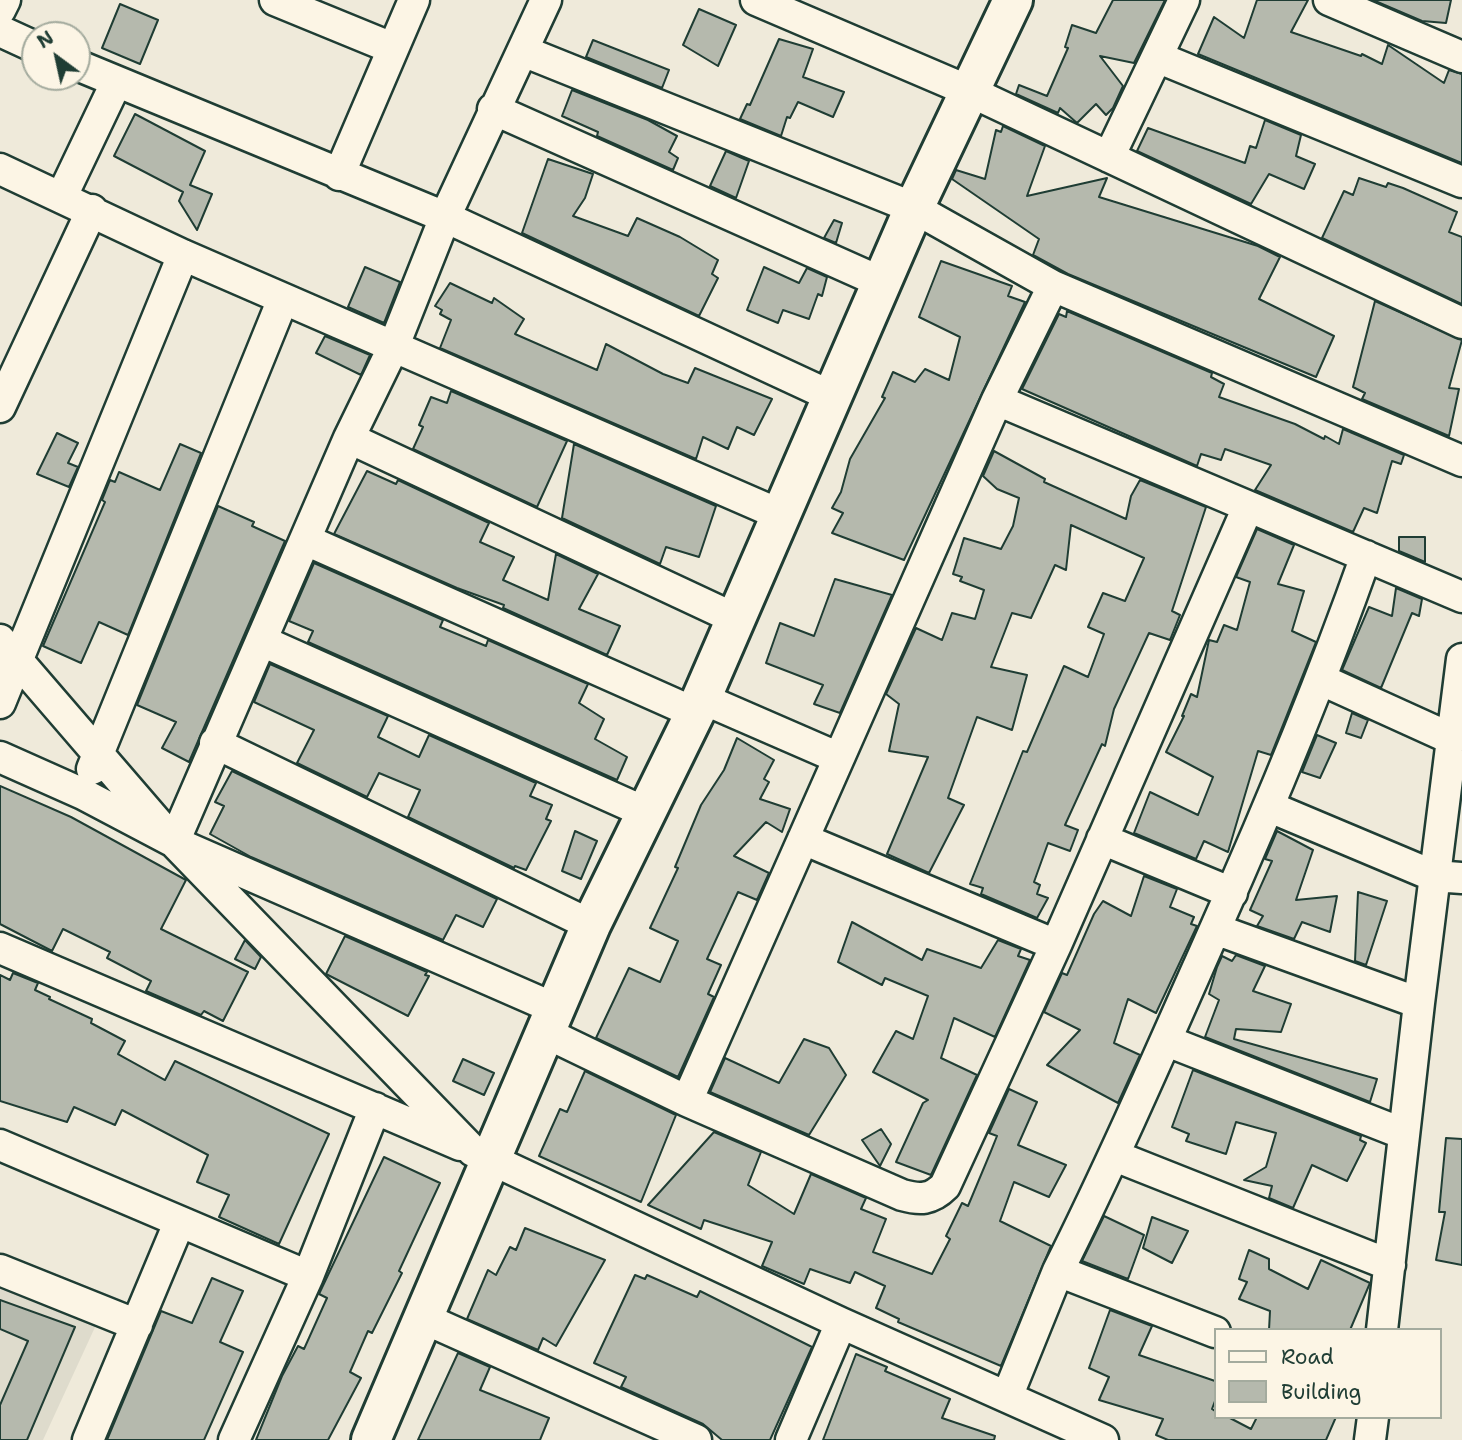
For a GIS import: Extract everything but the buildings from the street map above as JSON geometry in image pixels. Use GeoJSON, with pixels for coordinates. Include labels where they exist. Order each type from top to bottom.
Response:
{"type":"FeatureCollection","features":[{"type":"Feature","properties":{"kind":"street"},"geometry":{"type":"LineString","coordinates":[[0,10],[5,0]]}},
{"type":"Feature","properties":{"kind":"street"},"geometry":{"type":"LineString","coordinates":[[339,175],[414,0]]}},
{"type":"Feature","properties":{"kind":"street"},"geometry":{"type":"LineString","coordinates":[[174,842],[349,438],[393,348],[445,217],[546,0]]}},
{"type":"Feature","properties":{"kind":"street"},"geometry":{"type":"LineString","coordinates":[[756,0],[969,91],[1462,323]]}},
{"type":"Feature","properties":{"kind":"street"},"geometry":{"type":"LineString","coordinates":[[371,1440],[423,1318],[483,1155],[551,1021],[592,925],[698,706],[914,208],[1013,0]]}},
{"type":"Feature","properties":{"kind":"street"},"geometry":{"type":"LineString","coordinates":[[1110,156],[1184,0]]}},
{"type":"Feature","properties":{"kind":"street"},"geometry":{"type":"LineString","coordinates":[[1329,0],[1462,57]]}},
{"type":"Feature","properties":{"kind":"street"},"geometry":{"type":"LineString","coordinates":[[285,2],[392,48]]}},
{"type":"Feature","properties":{"kind":"street"},"geometry":{"type":"LineString","coordinates":[[0,31],[21,41]]}},
{"type":"Feature","properties":{"kind":"street"},"geometry":{"type":"LineString","coordinates":[[523,51],[914,208],[1053,286],[1462,461]]}},
{"type":"Feature","properties":{"kind":"street"},"geometry":{"type":"LineString","coordinates":[[1157,57],[1462,182]]}},
{"type":"Feature","properties":{"kind":"street"},"geometry":{"type":"LineString","coordinates":[[91,71],[445,217],[833,397]]}},
{"type":"Feature","properties":{"kind":"street"},"geometry":{"type":"LineString","coordinates":[[62,196],[116,83]]}},
{"type":"Feature","properties":{"kind":"street"},"geometry":{"type":"LineString","coordinates":[[493,109],[883,283]]}},
{"type":"Feature","properties":{"kind":"street"},"geometry":{"type":"LineString","coordinates":[[0,169],[183,255],[781,515]]}},
{"type":"Feature","properties":{"kind":"street"},"geometry":{"type":"LineString","coordinates":[[0,408],[92,210]]}},
{"type":"Feature","properties":{"kind":"street"},"geometry":{"type":"LineString","coordinates":[[0,703],[183,255]]}},
{"type":"Feature","properties":{"kind":"street"},"geometry":{"type":"LineString","coordinates":[[687,1101],[997,400],[1053,286]]}},
{"type":"Feature","properties":{"kind":"street"},"geometry":{"type":"LineString","coordinates":[[83,794],[283,299]]}},
{"type":"Feature","properties":{"kind":"street"},"geometry":{"type":"LineString","coordinates":[[997,400],[1462,597]]}},
{"type":"Feature","properties":{"kind":"street"},"geometry":{"type":"LineString","coordinates":[[349,438],[736,619]]}},
{"type":"Feature","properties":{"kind":"street"},"geometry":{"type":"LineString","coordinates":[[0,758],[83,794],[174,842],[551,1021],[687,1101],[902,1195],[920,1200],[936,1195],[945,1186],[1056,945],[1248,506]]}},
{"type":"Feature","properties":{"kind":"street"},"geometry":{"type":"LineString","coordinates":[[306,540],[698,706],[839,758]]}},
{"type":"Feature","properties":{"kind":"street"},"geometry":{"type":"LineString","coordinates":[[1007,1397],[1058,1271],[1115,1156],[1270,807],[1322,680],[1366,556]]}},
{"type":"Feature","properties":{"kind":"street"},"geometry":{"type":"LineString","coordinates":[[0,640],[174,842],[483,1155]]}},
{"type":"Feature","properties":{"kind":"street"},"geometry":{"type":"LineString","coordinates":[[262,642],[647,813]]}},
{"type":"Feature","properties":{"kind":"street"},"geometry":{"type":"LineString","coordinates":[[1382,1328],[1419,1003],[1448,877],[1452,739],[1461,673]]}},
{"type":"Feature","properties":{"kind":"street"},"geometry":{"type":"LineString","coordinates":[[1322,680],[1452,739]]}},
{"type":"Feature","properties":{"kind":"street"},"geometry":{"type":"LineString","coordinates":[[215,743],[592,925]]}},
{"type":"Feature","properties":{"kind":"street"},"geometry":{"type":"LineString","coordinates":[[1270,807],[1448,877]]}},
{"type":"Feature","properties":{"kind":"street"},"geometry":{"type":"LineString","coordinates":[[1102,838],[1232,893]]}},
{"type":"Feature","properties":{"kind":"street"},"geometry":{"type":"LineString","coordinates":[[803,839],[1056,945]]}},
{"type":"Feature","properties":{"kind":"street"},"geometry":{"type":"LineString","coordinates":[[1215,929],[1419,1003]]}},
{"type":"Feature","properties":{"kind":"street"},"geometry":{"type":"LineString","coordinates":[[0,948],[483,1155],[841,1323],[1103,1440]]}},
{"type":"Feature","properties":{"kind":"street"},"geometry":{"type":"LineString","coordinates":[[1167,1041],[1404,1134]]}},
{"type":"Feature","properties":{"kind":"street"},"geometry":{"type":"LineString","coordinates":[[234,1440],[309,1276],[374,1108]]}},
{"type":"Feature","properties":{"kind":"street"},"geometry":{"type":"LineString","coordinates":[[0,1146],[309,1276]]}},
{"type":"Feature","properties":{"kind":"street"},"geometry":{"type":"LineString","coordinates":[[1115,1156],[1390,1265]]}},
{"type":"Feature","properties":{"kind":"street"},"geometry":{"type":"LineString","coordinates":[[88,1440],[179,1223]]}},
{"type":"Feature","properties":{"kind":"street"},"geometry":{"type":"LineString","coordinates":[[0,1270],[137,1325]]}},
{"type":"Feature","properties":{"kind":"street"},"geometry":{"type":"LineString","coordinates":[[1058,1271],[1214,1332]]}},
{"type":"Feature","properties":{"kind":"street"},"geometry":{"type":"LineString","coordinates":[[423,1318],[696,1440]]}},
{"type":"Feature","properties":{"kind":"street"},"geometry":{"type":"LineString","coordinates":[[791,1440],[841,1323]]}},
{"type":"Feature","properties":{"kind":"street"},"geometry":{"type":"LineString","coordinates":[[1370,1440],[1373,1419]]}},
{"type":"Feature","properties":{"kind":"shaded area"},"geometry":{"type":"Polygon","coordinates":[[[0,1284],[96,1325],[43,1440],[0,1440],[0,1284]]]}}]}
